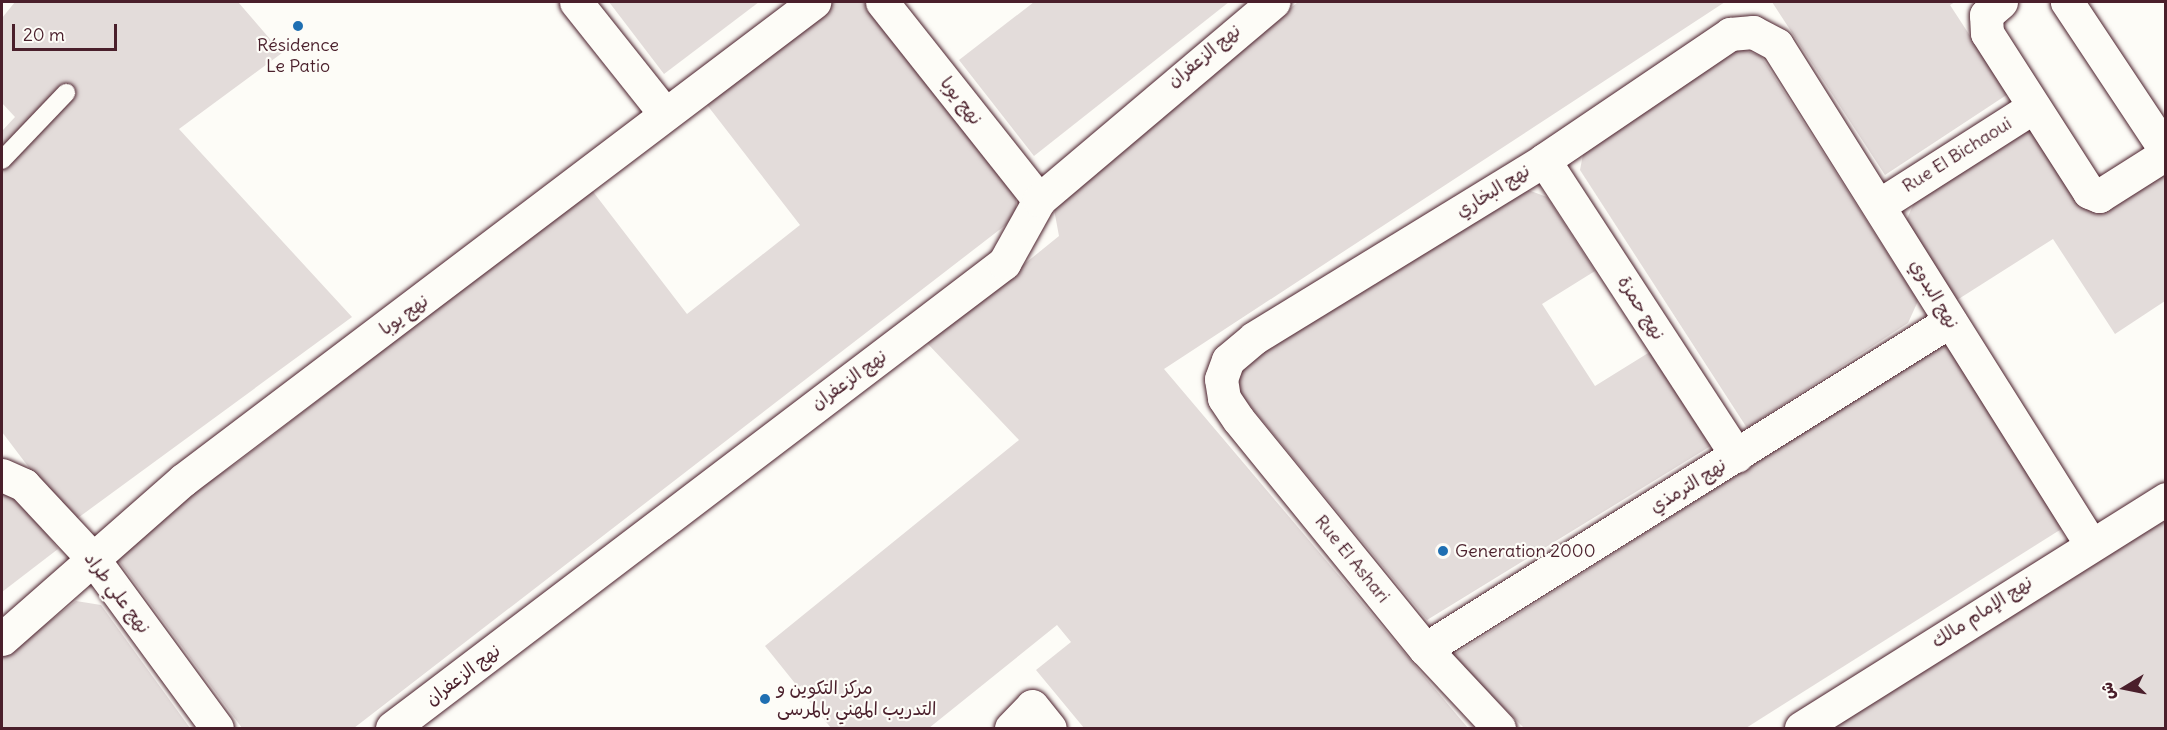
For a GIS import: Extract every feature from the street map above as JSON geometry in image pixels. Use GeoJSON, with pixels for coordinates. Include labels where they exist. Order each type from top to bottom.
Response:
{"type":"FeatureCollection","features":[{"type":"Feature","properties":{"kind":"street"},"geometry":{"type":"LineString","coordinates":[[576,2],[665,114]]}},
{"type":"Feature","properties":{"kind":"street","name":"نهج يوبا"},"geometry":{"type":"LineString","coordinates":[[2,639],[183,480],[814,2]]}},
{"type":"Feature","properties":{"kind":"street","name":"نهج يوبا"},"geometry":{"type":"LineString","coordinates":[[882,2],[1040,200]]}},
{"type":"Feature","properties":{"kind":"street","name":"نهج الزعفران"},"geometry":{"type":"LineString","coordinates":[[392,729],[1004,263],[1040,200],[1273,2]]}},
{"type":"Feature","properties":{"kind":"street"},"geometry":{"type":"LineString","coordinates":[[2001,2],[1986,15],[1987,33],[2033,107],[2093,195],[2103,195],[2162,153],[2160,138],[2067,2]]}},
{"type":"Feature","properties":{"kind":"street","name":"نهج البخاري"},"geometry":{"type":"LineString","coordinates":[[1221,379],[1228,360],[1254,338],[1544,160],[1730,34],[1754,32],[1777,45]]}},
{"type":"Feature","properties":{"kind":"street","name":"نهج البدوي"},"geometry":{"type":"LineString","coordinates":[[1777,45],[1881,204],[1950,321],[2090,543]]}},
{"type":"Feature","properties":{"kind":"street","name":"Rue El Bichaoui"},"geometry":{"type":"LineString","coordinates":[[1881,204],[2033,107]]}},
{"type":"Feature","properties":{"kind":"street","name":"نهج حمزة"},"geometry":{"type":"LineString","coordinates":[[1544,160],[1737,456]]}},
{"type":"Feature","properties":{"kind":"street","name":"نهج الترمذي"},"geometry":{"type":"LineString","coordinates":[[1425,648],[1737,456],[1950,321]]}},
{"type":"Feature","properties":{"kind":"street","name":"Rue El Ashari"},"geometry":{"type":"LineString","coordinates":[[1221,379],[1224,398],[1238,419],[1425,648],[1499,729]]}},
{"type":"Feature","properties":{"kind":"street","name":"نهج علي طراد"},"geometry":{"type":"LineString","coordinates":[[2,475],[24,485],[94,560],[217,729]]}},
{"type":"Feature","properties":{"kind":"street","name":"نهج الإمام مالك"},"geometry":{"type":"LineString","coordinates":[[1801,729],[2090,543],[2166,499]]}},
{"type":"Feature","properties":{"kind":"street"},"geometry":{"type":"LineString","coordinates":[[1011,729],[1032,706],[1050,729]]}},
{"type":"Feature","properties":{"kind":"lane"},"geometry":{"type":"LineString","coordinates":[[2,160],[66,93]]}},
{"type":"Feature","properties":{"kind":"shaded area"},"geometry":{"type":"Polygon","coordinates":[[[15,2],[238,2],[282,53],[179,129],[352,317],[71,523],[2,432],[2,131],[15,117],[2,103],[2,18],[15,2]]]}},
{"type":"Feature","properties":{"kind":"shaded area"},"geometry":{"type":"Polygon","coordinates":[[[609,2],[759,2],[664,74],[609,2]]]}},
{"type":"Feature","properties":{"kind":"shaded area"},"geometry":{"type":"Polygon","coordinates":[[[832,2],[871,2],[1016,191],[1016,217],[354,728],[242,728],[118,560],[122,541],[238,462],[591,189],[687,314],[800,225],[704,101],[832,2]]]}},
{"type":"Feature","properties":{"kind":"shaded area"},"geometry":{"type":"Polygon","coordinates":[[[1034,2],[1229,2],[1034,156],[959,60],[1034,2]]]}},
{"type":"Feature","properties":{"kind":"shaded area"},"geometry":{"type":"Polygon","coordinates":[[[1298,2],[1725,2],[1164,369],[1468,728],[1084,728],[1036,670],[1071,642],[1057,625],[929,728],[831,728],[765,646],[1019,440],[927,343],[1059,236],[1053,204],[1298,2]]]}},
{"type":"Feature","properties":{"kind":"shaded area"},"geometry":{"type":"Polygon","coordinates":[[[1772,2],[1955,2],[1950,5],[2008,94],[1885,175],[1772,2]]]}},
{"type":"Feature","properties":{"kind":"shaded area"},"geometry":{"type":"Polygon","coordinates":[[[1736,47],[1761,56],[1918,301],[1908,323],[1747,428],[1580,170],[1585,144],[1736,47]]]}},
{"type":"Feature","properties":{"kind":"shaded area"},"geometry":{"type":"Polygon","coordinates":[[[2021,128],[2042,130],[2094,212],[2165,166],[2165,301],[2115,334],[2053,239],[1957,300],[1906,221],[1917,196],[2021,128]]]}},
{"type":"Feature","properties":{"kind":"shaded area"},"geometry":{"type":"Polygon","coordinates":[[[1517,186],[1547,197],[1595,271],[1542,304],[1595,386],[1653,350],[1714,444],[1427,620],[1233,385],[1244,363],[1517,186]]]}},
{"type":"Feature","properties":{"kind":"shaded area"},"geometry":{"type":"Polygon","coordinates":[[[1946,342],[2063,528],[1746,728],[1524,728],[1452,656],[1946,342]]]}},
{"type":"Feature","properties":{"kind":"shaded area"},"geometry":{"type":"Polygon","coordinates":[[[2,474],[58,549],[2,592],[2,474]]]}},
{"type":"Feature","properties":{"kind":"shaded area"},"geometry":{"type":"Polygon","coordinates":[[[2165,506],[2165,728],[1816,728],[2165,506]]]}},
{"type":"Feature","properties":{"kind":"shaded area"},"geometry":{"type":"Polygon","coordinates":[[[76,601],[101,605],[190,728],[2,728],[2,658],[76,601]]]}},
{"type":"Feature","properties":{"kind":"place","name":"Résidence Le Patio"},"geometry":{"type":"Point","coordinates":[298,26]}},
{"type":"Feature","properties":{"kind":"place","name":"Generation 2000"},"geometry":{"type":"Point","coordinates":[1443,551]}},
{"type":"Feature","properties":{"kind":"place","name":"مركز التكوين و التدريب المهني بالمرسى"},"geometry":{"type":"Point","coordinates":[765,699]}}]}
